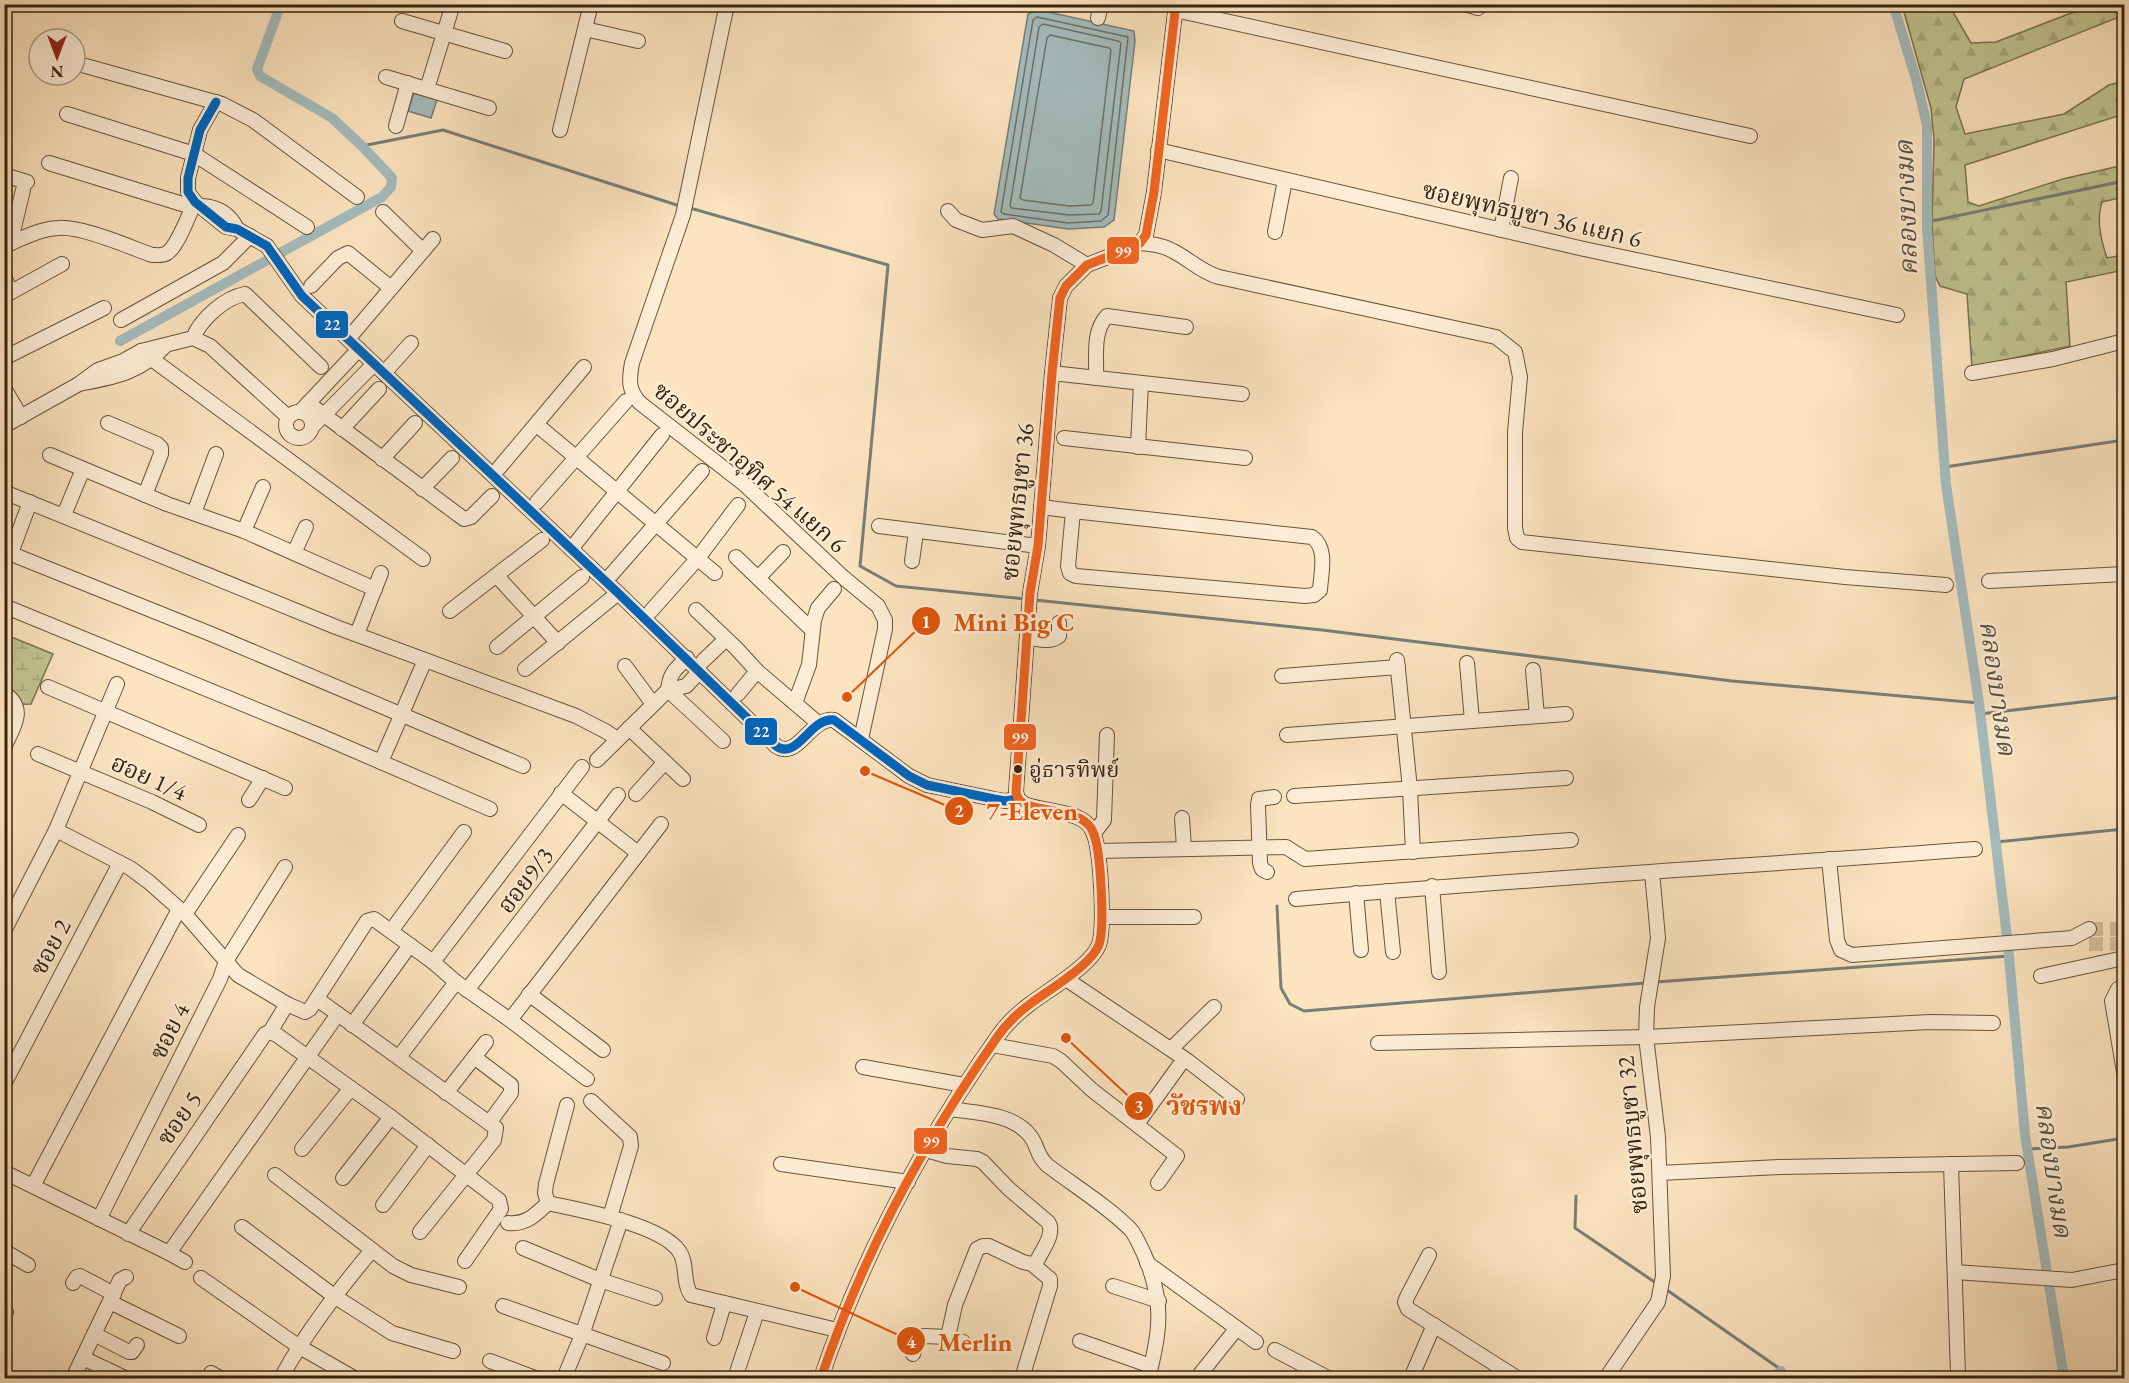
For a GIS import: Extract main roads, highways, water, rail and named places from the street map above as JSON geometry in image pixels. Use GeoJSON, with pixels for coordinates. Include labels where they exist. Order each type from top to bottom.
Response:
{"type":"FeatureCollection","features":[{"type":"Feature","properties":{"kind":"water"},"geometry":{"type":"Polygon","coordinates":[[[1036,11],[1134,31],[1135,41],[1114,220],[1104,227],[1068,229],[998,219],[994,214],[1028,14],[1036,11]]]}},
{"type":"Feature","properties":{"kind":"water"},"geometry":{"type":"Polygon","coordinates":[[[414,93],[437,100],[431,118],[408,111],[414,93]]]}},
{"type":"Feature","properties":{"kind":"waterway"},"geometry":{"type":"LineString","coordinates":[[120,341],[382,197],[391,187],[392,178],[332,118],[260,76],[257,69],[281,4]]}},
{"type":"Feature","properties":{"kind":"waterway","name":"คลองบางมด"},"geometry":{"type":"LineString","coordinates":[[1893,4],[1916,79],[1927,125],[1927,228],[1946,485],[1979,703],[2008,945],[2025,1135],[2064,1378]]}},
{"type":"Feature","properties":{"kind":"waterway"},"geometry":{"type":"LineString","coordinates":[[362,146],[443,130],[680,206]]}},
{"type":"Feature","properties":{"kind":"waterway"},"geometry":{"type":"LineString","coordinates":[[1927,222],[2124,181]]}},
{"type":"Feature","properties":{"kind":"waterway"},"geometry":{"type":"LineString","coordinates":[[690,208],[888,265],[860,566],[896,586],[1025,599]]}},
{"type":"Feature","properties":{"kind":"waterway"},"geometry":{"type":"LineString","coordinates":[[1945,467],[2124,440]]}},
{"type":"Feature","properties":{"kind":"waterway"},"geometry":{"type":"LineString","coordinates":[[1035,600],[1322,630],[1732,681],[1979,703]]}},
{"type":"Feature","properties":{"kind":"waterway"},"geometry":{"type":"LineString","coordinates":[[1980,714],[2124,697]]}},
{"type":"Feature","properties":{"kind":"waterway"},"geometry":{"type":"LineString","coordinates":[[1996,842],[2124,829]]}},
{"type":"Feature","properties":{"kind":"waterway"},"geometry":{"type":"LineString","coordinates":[[1277,906],[1281,988],[1290,1004],[1304,1011],[1646,983]]}},
{"type":"Feature","properties":{"kind":"waterway"},"geometry":{"type":"LineString","coordinates":[[1656,982],[2009,956]]}},
{"type":"Feature","properties":{"kind":"waterway"},"geometry":{"type":"LineString","coordinates":[[2027,1149],[2068,1147],[2124,1138]]}},
{"type":"Feature","properties":{"kind":"waterway"},"geometry":{"type":"LineString","coordinates":[[1576,1196],[1575,1228],[1656,1283]]}},
{"type":"Feature","properties":{"kind":"waterway"},"geometry":{"type":"LineString","coordinates":[[1664,1288],[1793,1378]]}},
{"type":"Feature","properties":{"kind":"waterway"},"geometry":{"type":"LineString","coordinates":[[1772,1378],[1781,1371]]}},
{"type":"Feature","properties":{"kind":"tunnel"},"geometry":{"type":"LineString","coordinates":[[2089,929],[2124,929]]}},
{"type":"Feature","properties":{"kind":"tunnel"},"geometry":{"type":"LineString","coordinates":[[2089,944],[2124,944]]}},
{"type":"Feature","properties":{"kind":"place","name":"Mini Big C"},"geometry":{"type":"Point","coordinates":[847,697]}},
{"type":"Feature","properties":{"kind":"place","name":"อู่ธารทิพย์"},"geometry":{"type":"Point","coordinates":[1018,769]}},
{"type":"Feature","properties":{"kind":"place","name":"7-Eleven"},"geometry":{"type":"Point","coordinates":[865,771]}},
{"type":"Feature","properties":{"kind":"place","name":"วัชรพง"},"geometry":{"type":"Point","coordinates":[1066,1038]}},
{"type":"Feature","properties":{"kind":"place","name":"Merlin"},"geometry":{"type":"Point","coordinates":[795,1287]}}]}
